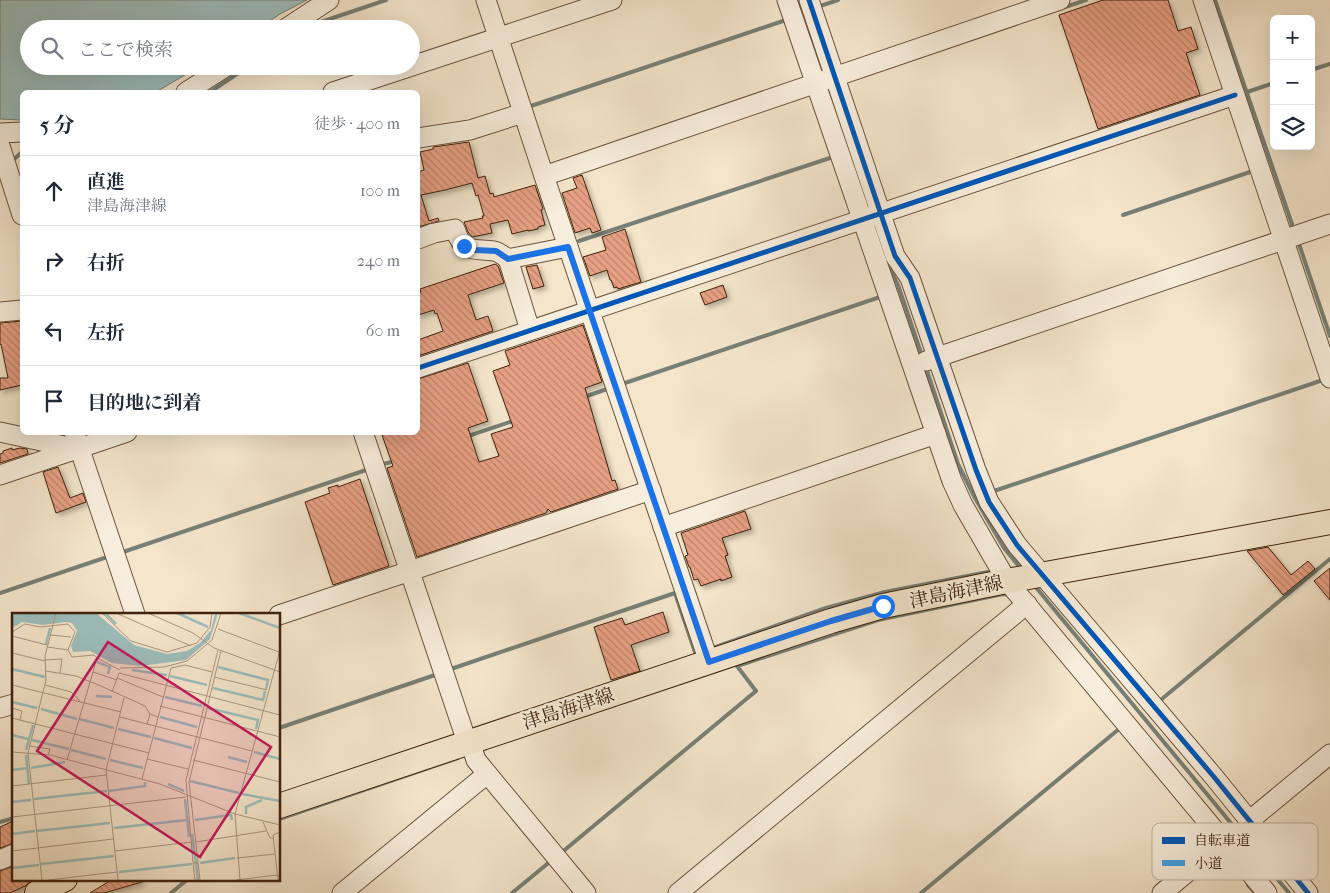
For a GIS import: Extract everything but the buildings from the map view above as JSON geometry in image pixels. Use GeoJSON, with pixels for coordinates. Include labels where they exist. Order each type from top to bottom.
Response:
{"type":"FeatureCollection","features":[{"type":"Feature","properties":{"kind":"main road","name":"津島海津線"},"geometry":{"type":"LineString","coordinates":[[280,806],[831,621],[883,606],[1007,580],[1330,522]]}},
{"type":"Feature","properties":{"kind":"main road"},"geometry":{"type":"LineString","coordinates":[[37,893],[63,880]]}},
{"type":"Feature","properties":{"kind":"street"},"geometry":{"type":"LineString","coordinates":[[486,0],[709,662]]}},
{"type":"Feature","properties":{"kind":"street"},"geometry":{"type":"LineString","coordinates":[[420,64],[612,0]]}},
{"type":"Feature","properties":{"kind":"street"},"geometry":{"type":"LineString","coordinates":[[787,0],[825,80],[872,217],[925,361],[989,502],[1017,545],[1039,575],[1249,821],[1330,754]]}},
{"type":"Feature","properties":{"kind":"street"},"geometry":{"type":"LineString","coordinates":[[809,0],[825,80]]}},
{"type":"Feature","properties":{"kind":"street"},"geometry":{"type":"LineString","coordinates":[[544,176],[1060,0]]}},
{"type":"Feature","properties":{"kind":"street"},"geometry":{"type":"LineString","coordinates":[[1203,0],[1330,378]]}},
{"type":"Feature","properties":{"kind":"street"},"geometry":{"type":"LineString","coordinates":[[300,20],[331,1]]}},
{"type":"Feature","properties":{"kind":"street"},"geometry":{"type":"LineString","coordinates":[[189,90],[212,75]]}},
{"type":"Feature","properties":{"kind":"street"},"geometry":{"type":"LineString","coordinates":[[339,90],[385,75]]}},
{"type":"Feature","properties":{"kind":"street"},"geometry":{"type":"LineString","coordinates":[[420,367],[1235,95]]}},
{"type":"Feature","properties":{"kind":"street"},"geometry":{"type":"LineString","coordinates":[[420,138],[470,130],[523,112]]}},
{"type":"Feature","properties":{"kind":"street"},"geometry":{"type":"LineString","coordinates":[[0,133],[20,132]]}},
{"type":"Feature","properties":{"kind":"street"},"geometry":{"type":"LineString","coordinates":[[0,146],[20,209]]}},
{"type":"Feature","properties":{"kind":"street"},"geometry":{"type":"LineString","coordinates":[[872,217],[910,278],[936,434],[952,481],[963,505],[1007,580],[1215,823]]}},
{"type":"Feature","properties":{"kind":"street"},"geometry":{"type":"LineString","coordinates":[[925,361],[1330,224]]}},
{"type":"Feature","properties":{"kind":"street"},"geometry":{"type":"LineString","coordinates":[[420,238],[434,233],[456,229],[458,238],[464,246],[475,250],[496,251],[508,259],[530,330]]}},
{"type":"Feature","properties":{"kind":"street"},"geometry":{"type":"LineString","coordinates":[[508,259],[568,247]]}},
{"type":"Feature","properties":{"kind":"street"},"geometry":{"type":"LineString","coordinates":[[0,312],[20,310]]}},
{"type":"Feature","properties":{"kind":"street"},"geometry":{"type":"LineString","coordinates":[[0,432],[20,434]]}},
{"type":"Feature","properties":{"kind":"street"},"geometry":{"type":"LineString","coordinates":[[663,526],[936,434]]}},
{"type":"Feature","properties":{"kind":"street"},"geometry":{"type":"LineString","coordinates":[[26,435],[77,441]]}},
{"type":"Feature","properties":{"kind":"street"},"geometry":{"type":"LineString","coordinates":[[0,475],[77,441],[110,435]]}},
{"type":"Feature","properties":{"kind":"street"},"geometry":{"type":"LineString","coordinates":[[364,435],[409,571],[468,742],[476,760],[586,893]]}},
{"type":"Feature","properties":{"kind":"street"},"geometry":{"type":"LineString","coordinates":[[77,441],[135,613]]}},
{"type":"Feature","properties":{"kind":"street"},"geometry":{"type":"LineString","coordinates":[[280,615],[650,490]]}},
{"type":"Feature","properties":{"kind":"street"},"geometry":{"type":"LineString","coordinates":[[678,893],[1027,604]]}},
{"type":"Feature","properties":{"kind":"street"},"geometry":{"type":"LineString","coordinates":[[342,893],[487,774]]}},
{"type":"Feature","properties":{"kind":"street"},"geometry":{"type":"LineString","coordinates":[[0,860],[12,855]]}},
{"type":"Feature","properties":{"kind":"street"},"geometry":{"type":"LineString","coordinates":[[1162,893],[1178,880]]}},
{"type":"Feature","properties":{"kind":"street"},"geometry":{"type":"LineString","coordinates":[[1258,880],[1267,893]]}},
{"type":"Feature","properties":{"kind":"street"},"geometry":{"type":"LineString","coordinates":[[1297,880],[1308,893]]}},
{"type":"Feature","properties":{"kind":"water"},"geometry":{"type":"Polygon","coordinates":[[[0,0],[307,0],[271,20],[20,20],[20,75],[185,75],[159,90],[20,90],[20,120],[0,119],[0,0]]]}},
{"type":"Feature","properties":{"kind":"waterway"},"geometry":{"type":"LineString","coordinates":[[327,20],[386,0]]}},
{"type":"Feature","properties":{"kind":"waterway"},"geometry":{"type":"LineString","coordinates":[[798,0],[824,76]]}},
{"type":"Feature","properties":{"kind":"waterway"},"geometry":{"type":"LineString","coordinates":[[817,7],[838,0]]}},
{"type":"Feature","properties":{"kind":"waterway"},"geometry":{"type":"LineString","coordinates":[[1062,8],[1086,0]]}},
{"type":"Feature","properties":{"kind":"waterway"},"geometry":{"type":"LineString","coordinates":[[1215,0],[1294,230]]}},
{"type":"Feature","properties":{"kind":"waterway"},"geometry":{"type":"LineString","coordinates":[[528,107],[786,20]]}},
{"type":"Feature","properties":{"kind":"waterway"},"geometry":{"type":"LineString","coordinates":[[1315,69],[1330,64]]}},
{"type":"Feature","properties":{"kind":"waterway"},"geometry":{"type":"LineString","coordinates":[[213,90],[236,75]]}},
{"type":"Feature","properties":{"kind":"waterway"},"geometry":{"type":"LineString","coordinates":[[1247,92],[1270,84]]}},
{"type":"Feature","properties":{"kind":"waterway"},"geometry":{"type":"LineString","coordinates":[[827,85],[867,204]]}},
{"type":"Feature","properties":{"kind":"waterway"},"geometry":{"type":"LineString","coordinates":[[13,163],[13,160],[20,154]]}},
{"type":"Feature","properties":{"kind":"waterway"},"geometry":{"type":"LineString","coordinates":[[579,241],[833,157]]}},
{"type":"Feature","properties":{"kind":"waterway"},"geometry":{"type":"LineString","coordinates":[[1123,215],[1253,171]]}},
{"type":"Feature","properties":{"kind":"waterway"},"geometry":{"type":"LineString","coordinates":[[1298,241],[1330,336]]}},
{"type":"Feature","properties":{"kind":"waterway"},"geometry":{"type":"LineString","coordinates":[[885,258],[898,285],[922,356]]}},
{"type":"Feature","properties":{"kind":"waterway"},"geometry":{"type":"LineString","coordinates":[[619,385],[883,296]]}},
{"type":"Feature","properties":{"kind":"waterway"},"geometry":{"type":"LineString","coordinates":[[925,365],[958,464],[1004,548],[1022,570]]}},
{"type":"Feature","properties":{"kind":"waterway"},"geometry":{"type":"LineString","coordinates":[[991,492],[1323,380]]}},
{"type":"Feature","properties":{"kind":"waterway"},"geometry":{"type":"LineString","coordinates":[[584,397],[610,388]]}},
{"type":"Feature","properties":{"kind":"waterway"},"geometry":{"type":"LineString","coordinates":[[465,437],[516,420]]}},
{"type":"Feature","properties":{"kind":"waterway"},"geometry":{"type":"LineString","coordinates":[[380,465],[395,461]]}},
{"type":"Feature","properties":{"kind":"waterway"},"geometry":{"type":"LineString","coordinates":[[120,553],[369,469]]}},
{"type":"Feature","properties":{"kind":"waterway"},"geometry":{"type":"LineString","coordinates":[[0,593],[110,556]]}},
{"type":"Feature","properties":{"kind":"waterway"},"geometry":{"type":"LineString","coordinates":[[1157,703],[1330,559]]}},
{"type":"Feature","properties":{"kind":"waterway"},"geometry":{"type":"LineString","coordinates":[[713,648],[826,608],[885,592],[993,571]]}},
{"type":"Feature","properties":{"kind":"waterway"},"geometry":{"type":"LineString","coordinates":[[1034,585],[1231,823]]}},
{"type":"Feature","properties":{"kind":"waterway"},"geometry":{"type":"LineString","coordinates":[[448,670],[675,593],[695,652],[698,653]]}},
{"type":"Feature","properties":{"kind":"waterway"},"geometry":{"type":"LineString","coordinates":[[561,853],[756,691],[737,666],[878,620],[1003,594],[1009,595]]}},
{"type":"Feature","properties":{"kind":"waterway"},"geometry":{"type":"LineString","coordinates":[[280,728],[438,674]]}},
{"type":"Feature","properties":{"kind":"waterway"},"geometry":{"type":"LineString","coordinates":[[921,893],[1119,729]]}},
{"type":"Feature","properties":{"kind":"waterway"},"geometry":{"type":"LineString","coordinates":[[280,819],[458,758]]}},
{"type":"Feature","properties":{"kind":"waterway"},"geometry":{"type":"LineString","coordinates":[[0,822],[12,819]]}},
{"type":"Feature","properties":{"kind":"waterway"},"geometry":{"type":"LineString","coordinates":[[512,893],[552,860]]}},
{"type":"Feature","properties":{"kind":"waterway"},"geometry":{"type":"LineString","coordinates":[[171,893],[187,880]]}},
{"type":"Feature","properties":{"kind":"waterway"},"geometry":{"type":"LineString","coordinates":[[1278,880],[1289,893]]}},
{"type":"Feature","properties":{"kind":"waterway"},"geometry":{"type":"LineString","coordinates":[[1248,885],[1255,893]]}},
{"type":"Feature","properties":{"kind":"cycle path"},"geometry":{"type":"LineString","coordinates":[[809,0],[895,256],[910,278],[976,470],[989,502],[1017,545],[1251,823]]}},
{"type":"Feature","properties":{"kind":"cycle path"},"geometry":{"type":"LineString","coordinates":[[420,367],[1235,95]]}},
{"type":"Feature","properties":{"kind":"cycle path"},"geometry":{"type":"LineString","coordinates":[[1297,880],[1308,893]]}},
{"type":"Feature","properties":{"kind":"route"},"geometry":{"type":"LineString","coordinates":[[464,246],[475,250],[496,251],[508,259],[568,247],[709,662],[831,621],[883,606]]}}]}
